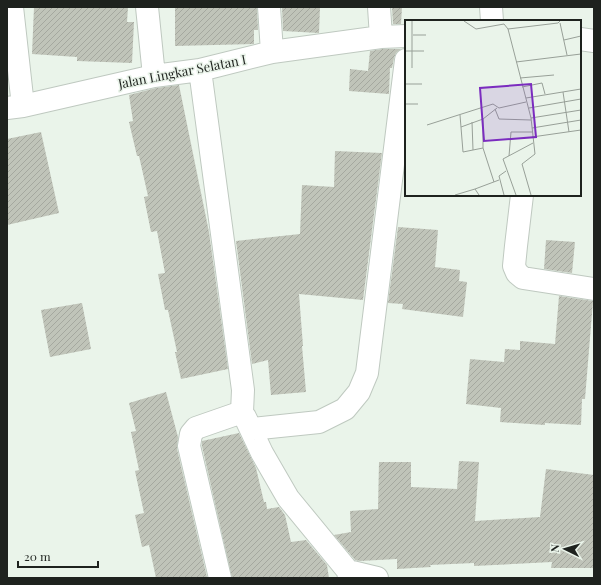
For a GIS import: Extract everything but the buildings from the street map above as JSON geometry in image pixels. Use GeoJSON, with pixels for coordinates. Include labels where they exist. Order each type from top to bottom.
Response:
{"type":"FeatureCollection","features":[{"type":"Feature","properties":{"kind":"street"},"geometry":{"type":"LineString","coordinates":[[12,7],[15,107]]}},
{"type":"Feature","properties":{"kind":"street"},"geometry":{"type":"LineString","coordinates":[[147,7],[154,76]]}},
{"type":"Feature","properties":{"kind":"street"},"geometry":{"type":"LineString","coordinates":[[269,7],[272,52]]}},
{"type":"Feature","properties":{"kind":"street"},"geometry":{"type":"LineString","coordinates":[[379,7],[381,36]]}},
{"type":"Feature","properties":{"kind":"street"},"geometry":{"type":"LineString","coordinates":[[491,7],[492,20]]}},
{"type":"Feature","properties":{"kind":"street","name":"Jalan Lingkar Selatan I"},"geometry":{"type":"LineString","coordinates":[[15,107],[154,76],[200,70],[272,52],[381,36],[405,36]]}},
{"type":"Feature","properties":{"kind":"street"},"geometry":{"type":"LineString","coordinates":[[581,40],[594,41]]}},
{"type":"Feature","properties":{"kind":"street"},"geometry":{"type":"LineString","coordinates":[[220,578],[189,446],[191,434],[196,428],[246,421],[319,422],[345,409],[359,392],[367,373],[405,68]]}},
{"type":"Feature","properties":{"kind":"street"},"geometry":{"type":"LineString","coordinates":[[200,70],[244,390],[246,421],[262,453],[288,498],[349,575],[377,578]]}},
{"type":"Feature","properties":{"kind":"street"},"geometry":{"type":"LineString","coordinates":[[522,196],[514,266],[517,273],[523,278],[594,289]]}}]}
